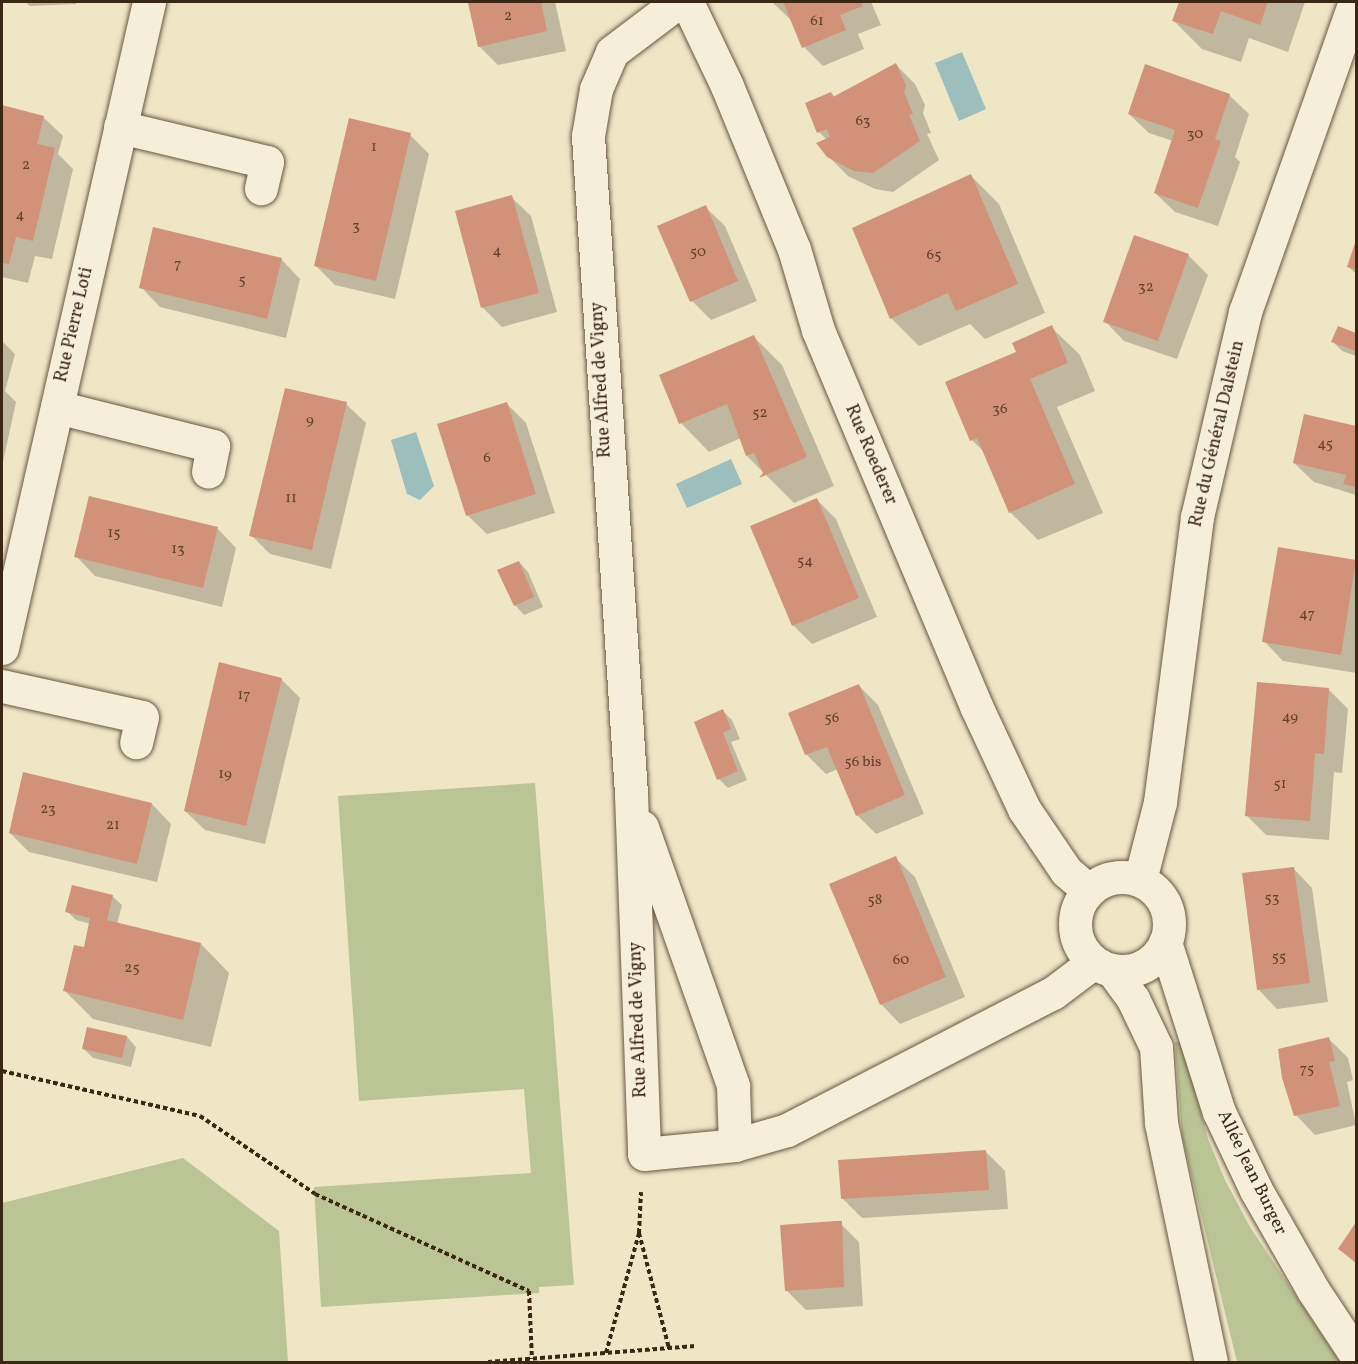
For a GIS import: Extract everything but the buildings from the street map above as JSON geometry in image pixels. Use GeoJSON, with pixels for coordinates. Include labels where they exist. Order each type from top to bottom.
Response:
{"type":"FeatureCollection","features":[{"type":"Feature","properties":{"kind":"street","name":"Rue Pierre Loti"},"geometry":{"type":"LineString","coordinates":[[2,648],[149,2]]}},
{"type":"Feature","properties":{"kind":"street","name":"Rue Alfred de Vigny"},"geometry":{"type":"LineString","coordinates":[[678,2],[612,52],[596,89],[588,135],[631,794],[644,1154],[735,1145],[787,1130],[1103,966]]}},
{"type":"Feature","properties":{"kind":"street","name":"Rue Roederer"},"geometry":{"type":"LineString","coordinates":[[687,2],[749,140],[794,249],[818,330],[976,706],[1024,809],[1066,871],[1088,890]]}},
{"type":"Feature","properties":{"kind":"street","name":"Rue du Général Dalstein"},"geometry":{"type":"LineString","coordinates":[[1140,880],[1160,802],[1197,517],[1245,312],[1355,2]]}},
{"type":"Feature","properties":{"kind":"street"},"geometry":{"type":"LineString","coordinates":[[120,128],[267,162],[261,188]]}},
{"type":"Feature","properties":{"kind":"street"},"geometry":{"type":"LineString","coordinates":[[57,407],[213,446],[208,472]]}},
{"type":"Feature","properties":{"kind":"street"},"geometry":{"type":"LineString","coordinates":[[2,686],[142,717],[136,742]]}},
{"type":"Feature","properties":{"kind":"street","name":"Rue Alfred de Vigny"},"geometry":{"type":"LineString","coordinates":[[631,794],[733,1086],[735,1145]]}},
{"type":"Feature","properties":{"kind":"street"},"geometry":{"type":"LineString","coordinates":[[1103,966],[1144,966],[1165,942],[1169,924],[1165,906],[1155,890],[1140,880],[1121,876],[1104,880],[1088,890],[1074,919],[1079,943],[1133,999],[1156,1047],[1161,1123],[1210,1362]]}},
{"type":"Feature","properties":{"kind":"street","name":"Allée Jean Burger"},"geometry":{"type":"LineString","coordinates":[[1165,942],[1224,1121],[1256,1190],[1313,1290],[1356,1355]]}},
{"type":"Feature","properties":{"kind":"path"},"geometry":{"type":"LineString","coordinates":[[2,1071],[200,1116],[315,1194],[529,1291],[532,1359]]}},
{"type":"Feature","properties":{"kind":"path"},"geometry":{"type":"LineString","coordinates":[[606,1353],[639,1233],[669,1348]]}},
{"type":"Feature","properties":{"kind":"path"},"geometry":{"type":"LineString","coordinates":[[488,1362],[695,1346]]}},
{"type":"Feature","properties":{"kind":"green space"},"geometry":{"type":"Polygon","coordinates":[[[535,783],[574,1285],[539,1287],[539,1293],[321,1307],[314,1187],[531,1173],[524,1089],[359,1101],[338,796],[535,783]]]}},
{"type":"Feature","properties":{"kind":"green space"},"geometry":{"type":"Polygon","coordinates":[[[1175,1042],[1183,1043],[1208,1139],[1225,1180],[1250,1227],[1340,1362],[1237,1362],[1182,1136],[1175,1042]]]}},
{"type":"Feature","properties":{"kind":"green space"},"geometry":{"type":"Polygon","coordinates":[[[183,1158],[279,1231],[288,1362],[2,1362],[2,1203],[183,1158]]]}},
{"type":"Feature","properties":{"kind":"water"},"geometry":{"type":"Polygon","coordinates":[[[962,52],[986,109],[959,121],[935,63],[962,52]]]}},
{"type":"Feature","properties":{"kind":"water"},"geometry":{"type":"Polygon","coordinates":[[[416,432],[434,486],[420,500],[407,494],[391,440],[416,432]]]}},
{"type":"Feature","properties":{"kind":"water"},"geometry":{"type":"Polygon","coordinates":[[[731,459],[742,484],[687,508],[676,484],[731,459]]]}}]}
